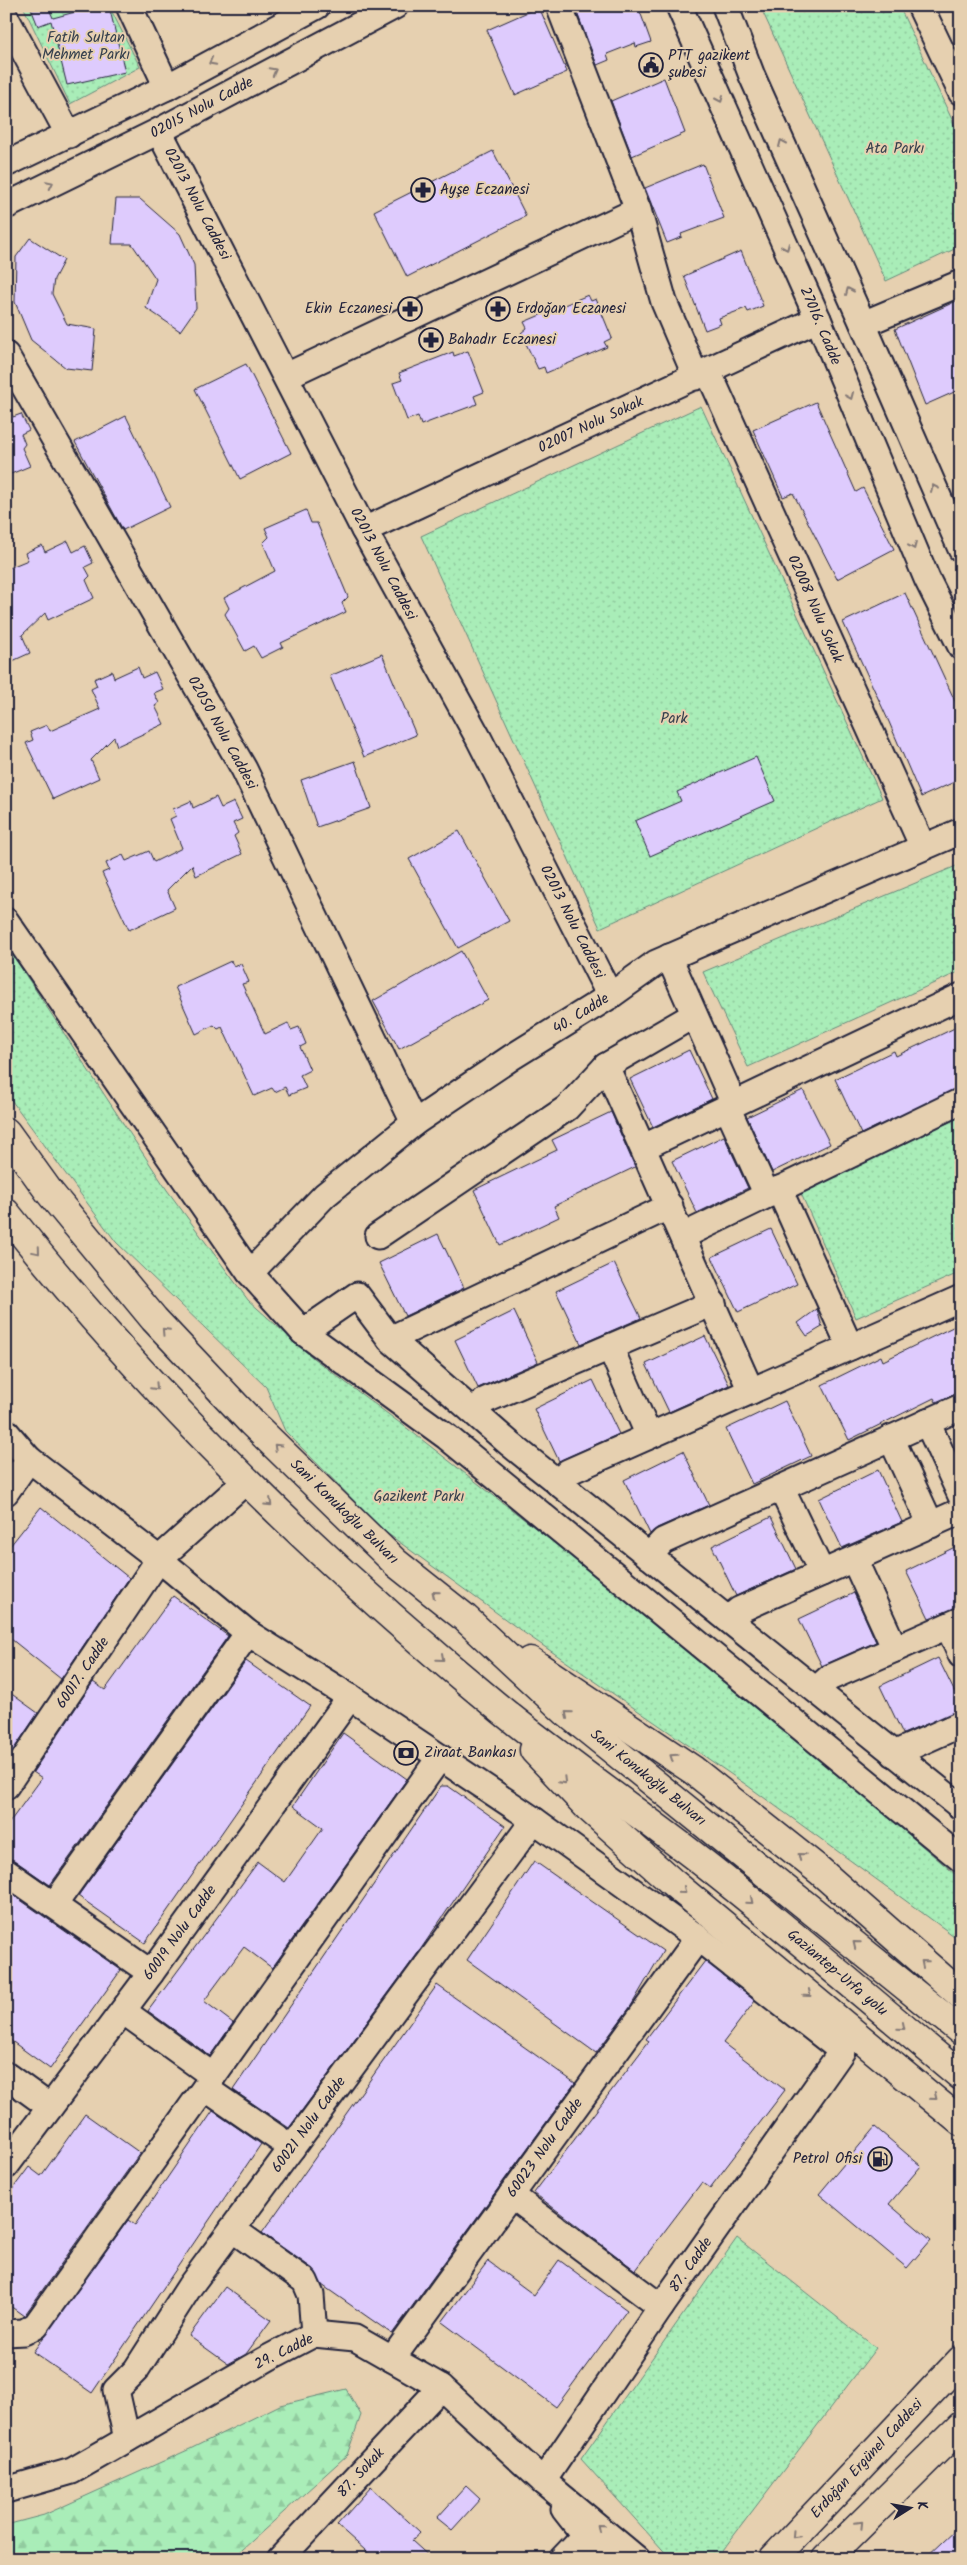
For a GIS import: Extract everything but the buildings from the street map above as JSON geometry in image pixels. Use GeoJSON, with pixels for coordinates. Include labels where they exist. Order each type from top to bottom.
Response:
{"type":"FeatureCollection","features":[{"type":"Feature","properties":{"kind":"main road","name":"Sani Konukoğlu Bulvarı"},"geometry":{"type":"LineString","coordinates":[[6,1132],[50,1193],[167,1333],[252,1423],[396,1563],[464,1617],[566,1712],[961,2031]]}},
{"type":"Feature","properties":{"kind":"main road"},"geometry":{"type":"LineString","coordinates":[[6,1213],[122,1352],[246,1482],[371,1598],[496,1705],[550,1769],[644,1857],[961,2122]]}},
{"type":"Feature","properties":{"kind":"main road"},"geometry":{"type":"LineString","coordinates":[[464,1617],[693,1770],[820,1871],[961,1995]]}},
{"type":"Feature","properties":{"kind":"main road","name":"Gaziantep-Urfa yolu"},"geometry":{"type":"LineString","coordinates":[[496,1705],[712,1870],[961,2076]]}},
{"type":"Feature","properties":{"kind":"main road","name":"Erdoğan Ergünel Caddesi"},"geometry":{"type":"LineString","coordinates":[[773,2559],[961,2360]]}},
{"type":"Feature","properties":{"kind":"main road"},"geometry":{"type":"LineString","coordinates":[[826,2559],[961,2426]]}},
{"type":"Feature","properties":{"kind":"street"},"geometry":{"type":"LineString","coordinates":[[129,6],[167,87]]}},
{"type":"Feature","properties":{"kind":"street"},"geometry":{"type":"LineString","coordinates":[[6,164],[167,87],[317,6]]}},
{"type":"Feature","properties":{"kind":"street","name":"02015 Nolu Cadde"},"geometry":{"type":"LineString","coordinates":[[6,206],[159,131],[395,6]]}},
{"type":"Feature","properties":{"kind":"street","name":"02008 Nolu Sokak"},"geometry":{"type":"LineString","coordinates":[[559,6],[638,210],[664,302],[702,374],[923,847]]}},
{"type":"Feature","properties":{"kind":"street","name":"27016. Cadde"},"geometry":{"type":"LineString","coordinates":[[679,6],[818,319],[927,579],[961,647]]}},
{"type":"Feature","properties":{"kind":"street"},"geometry":{"type":"LineString","coordinates":[[725,6],[752,76],[961,549]]}},
{"type":"Feature","properties":{"kind":"street"},"geometry":{"type":"LineString","coordinates":[[920,6],[961,92]]}},
{"type":"Feature","properties":{"kind":"street"},"geometry":{"type":"LineString","coordinates":[[6,18],[69,135]]}},
{"type":"Feature","properties":{"kind":"street","name":"02013 Nolu Caddesi"},"geometry":{"type":"LineString","coordinates":[[159,131],[364,530],[479,739],[610,996]]}},
{"type":"Feature","properties":{"kind":"street"},"geometry":{"type":"LineString","coordinates":[[286,376],[638,210]]}},
{"type":"Feature","properties":{"kind":"street"},"geometry":{"type":"LineString","coordinates":[[863,324],[961,283]]}},
{"type":"Feature","properties":{"kind":"street","name":"02007 Nolu Sokak"},"geometry":{"type":"LineString","coordinates":[[364,530],[818,319]]}},
{"type":"Feature","properties":{"kind":"street","name":"02050 Nolu Caddesi"},"geometry":{"type":"LineString","coordinates":[[6,355],[244,769],[414,1123]]}},
{"type":"Feature","properties":{"kind":"street","name":"40. Cadde"},"geometry":{"type":"LineString","coordinates":[[250,1273],[326,1195],[414,1123],[610,996],[656,963],[961,831]]}},
{"type":"Feature","properties":{"kind":"street"},"geometry":{"type":"LineString","coordinates":[[6,921],[35,966],[250,1273],[303,1332],[447,1437],[961,1859]]}},
{"type":"Feature","properties":{"kind":"street"},"geometry":{"type":"LineString","coordinates":[[669,957],[730,1106],[850,1347]]}},
{"type":"Feature","properties":{"kind":"street"},"geometry":{"type":"LineString","coordinates":[[644,1147],[961,996]]}},
{"type":"Feature","properties":{"kind":"street"},"geometry":{"type":"LineString","coordinates":[[378,1236],[567,1108],[606,1066],[694,1015]]}},
{"type":"Feature","properties":{"kind":"street"},"geometry":{"type":"LineString","coordinates":[[606,1066],[644,1147],[751,1391]]}},
{"type":"Feature","properties":{"kind":"street"},"geometry":{"type":"LineString","coordinates":[[683,1236],[961,1101]]}},
{"type":"Feature","properties":{"kind":"street"},"geometry":{"type":"LineString","coordinates":[[390,1339],[670,1206]]}},
{"type":"Feature","properties":{"kind":"street"},"geometry":{"type":"LineString","coordinates":[[303,1332],[357,1295],[390,1339],[473,1412],[648,1556],[961,1807]]}},
{"type":"Feature","properties":{"kind":"street"},"geometry":{"type":"LineString","coordinates":[[558,1482],[568,1472],[961,1298]]}},
{"type":"Feature","properties":{"kind":"street"},"geometry":{"type":"LineString","coordinates":[[473,1412],[486,1400],[712,1303]]}},
{"type":"Feature","properties":{"kind":"street"},"geometry":{"type":"LineString","coordinates":[[610,1347],[649,1436]]}},
{"type":"Feature","properties":{"kind":"street"},"geometry":{"type":"LineString","coordinates":[[648,1556],[663,1541],[961,1407]]}},
{"type":"Feature","properties":{"kind":"street"},"geometry":{"type":"LineString","coordinates":[[927,1422],[961,1496]]}},
{"type":"Feature","properties":{"kind":"street"},"geometry":{"type":"LineString","coordinates":[[6,1432],[29,1459],[159,1559],[248,1633],[350,1697],[534,1820],[698,1938]]}},
{"type":"Feature","properties":{"kind":"street"},"geometry":{"type":"LineString","coordinates":[[891,1438],[931,1525]]}},
{"type":"Feature","properties":{"kind":"street"},"geometry":{"type":"LineString","coordinates":[[6,1492],[29,1459]]}},
{"type":"Feature","properties":{"kind":"street","name":"60017. Cadde"},"geometry":{"type":"LineString","coordinates":[[6,1786],[159,1559],[246,1482]]}},
{"type":"Feature","properties":{"kind":"street"},"geometry":{"type":"LineString","coordinates":[[781,1488],[822,1573]]}},
{"type":"Feature","properties":{"kind":"street"},"geometry":{"type":"LineString","coordinates":[[728,1619],[738,1610],[961,1511]]}},
{"type":"Feature","properties":{"kind":"street"},"geometry":{"type":"LineString","coordinates":[[854,1559],[895,1649]]}},
{"type":"Feature","properties":{"kind":"street"},"geometry":{"type":"LineString","coordinates":[[816,1690],[829,1678],[954,1623],[961,1655]]}},
{"type":"Feature","properties":{"kind":"street"},"geometry":{"type":"LineString","coordinates":[[54,1905],[248,1633]]}},
{"type":"Feature","properties":{"kind":"street","name":"60019 Nolu Cadde"},"geometry":{"type":"LineString","coordinates":[[6,2166],[151,1973],[350,1697]]}},
{"type":"Feature","properties":{"kind":"street"},"geometry":{"type":"LineString","coordinates":[[894,1754],[961,1724]]}},
{"type":"Feature","properties":{"kind":"street"},"geometry":{"type":"LineString","coordinates":[[6,2333],[24,2332],[36,2325],[440,1757]]}},
{"type":"Feature","properties":{"kind":"street","name":"60021 Nolu Cadde"},"geometry":{"type":"LineString","coordinates":[[127,2440],[116,2390],[136,2370],[190,2286],[534,1820]]}},
{"type":"Feature","properties":{"kind":"street"},"geometry":{"type":"LineString","coordinates":[[6,1872],[151,1973]]}},
{"type":"Feature","properties":{"kind":"street","name":"87. Cadde"},"geometry":{"type":"LineString","coordinates":[[543,2481],[661,2307],[842,2051],[698,1938]]}},
{"type":"Feature","properties":{"kind":"street","name":"60023 Nolu Cadde"},"geometry":{"type":"LineString","coordinates":[[392,2359],[698,1938]]}},
{"type":"Feature","properties":{"kind":"street"},"geometry":{"type":"LineString","coordinates":[[122,2011],[292,2148]]}},
{"type":"Feature","properties":{"kind":"street"},"geometry":{"type":"LineString","coordinates":[[6,2075],[50,2107]]}},
{"type":"Feature","properties":{"kind":"street"},"geometry":{"type":"LineString","coordinates":[[511,2195],[661,2307]]}},
{"type":"Feature","properties":{"kind":"street"},"geometry":{"type":"LineString","coordinates":[[232,2229],[305,2280],[311,2296],[314,2334]]}},
{"type":"Feature","properties":{"kind":"street","name":"29. Cadde"},"geometry":{"type":"LineString","coordinates":[[6,2490],[72,2471],[268,2358],[314,2334],[355,2338],[441,2387],[543,2481]]}},
{"type":"Feature","properties":{"kind":"street","name":"87. Sokak"},"geometry":{"type":"LineString","coordinates":[[280,2559],[441,2387]]}},
{"type":"Feature","properties":{"kind":"street"},"geometry":{"type":"LineString","coordinates":[[543,2481],[603,2559]]}},
{"type":"Feature","properties":{"kind":"street"},"geometry":{"type":"LineString","coordinates":[[543,2481],[637,2559]]}},
{"type":"Feature","properties":{"kind":"street"},"geometry":{"type":"LineString","coordinates":[[562,2559],[584,2536]]}},
{"type":"Feature","properties":{"kind":"green space","name":"Fatih Sultan Mehmet Parkı"},"geometry":{"type":"Polygon","coordinates":[[[23,6],[109,6],[140,67],[70,104],[23,6]]]}},
{"type":"Feature","properties":{"kind":"green space","name":"Ata Parkı"},"geometry":{"type":"Polygon","coordinates":[[[760,6],[899,6],[961,139],[961,246],[886,281],[760,6]]]}},
{"type":"Feature","properties":{"kind":"green space","name":"Park"},"geometry":{"type":"Polygon","coordinates":[[[701,406],[882,798],[600,928],[421,536],[701,406]]]}},
{"type":"Feature","properties":{"kind":"green space"},"geometry":{"type":"Polygon","coordinates":[[[961,864],[961,971],[748,1067],[703,972],[961,864]]]}},
{"type":"Feature","properties":{"kind":"green space","name":"Gazikent Parkı"},"geometry":{"type":"Polygon","coordinates":[[[6,945],[167,1190],[248,1300],[313,1358],[412,1432],[598,1577],[768,1715],[961,1879],[961,1941],[748,1786],[523,1632],[384,1531],[285,1431],[266,1387],[116,1242],[6,1093],[6,945]]]}},
{"type":"Feature","properties":{"kind":"green space"},"geometry":{"type":"Polygon","coordinates":[[[961,1117],[961,1272],[856,1318],[799,1189],[961,1117]]]}},
{"type":"Feature","properties":{"kind":"green space"},"geometry":{"type":"Polygon","coordinates":[[[737,2238],[876,2348],[716,2559],[671,2559],[581,2459],[737,2238]]]}},
{"type":"Feature","properties":{"kind":"green space"},"geometry":{"type":"Polygon","coordinates":[[[346,2389],[361,2415],[347,2455],[232,2559],[6,2559],[6,2525],[44,2515],[190,2449],[280,2405],[346,2389]]]}},
{"type":"Feature","properties":{"kind":"place","name":"PTT gazikent şubesi"},"geometry":{"type":"Point","coordinates":[651,65]}},
{"type":"Feature","properties":{"kind":"place","name":"Ayşe Eczanesi"},"geometry":{"type":"Point","coordinates":[423,190]}},
{"type":"Feature","properties":{"kind":"place","name":"Ekin Eczanesi"},"geometry":{"type":"Point","coordinates":[410,309]}},
{"type":"Feature","properties":{"kind":"place","name":"Erdoğan Eczanesi"},"geometry":{"type":"Point","coordinates":[498,309]}},
{"type":"Feature","properties":{"kind":"place","name":"Bahadır Eczanesi"},"geometry":{"type":"Point","coordinates":[431,340]}},
{"type":"Feature","properties":{"kind":"place","name":"Ziraat Bankası"},"geometry":{"type":"Point","coordinates":[406,1753]}},
{"type":"Feature","properties":{"kind":"place","name":"Petrol Ofisi"},"geometry":{"type":"Point","coordinates":[880,2159]}}]}
